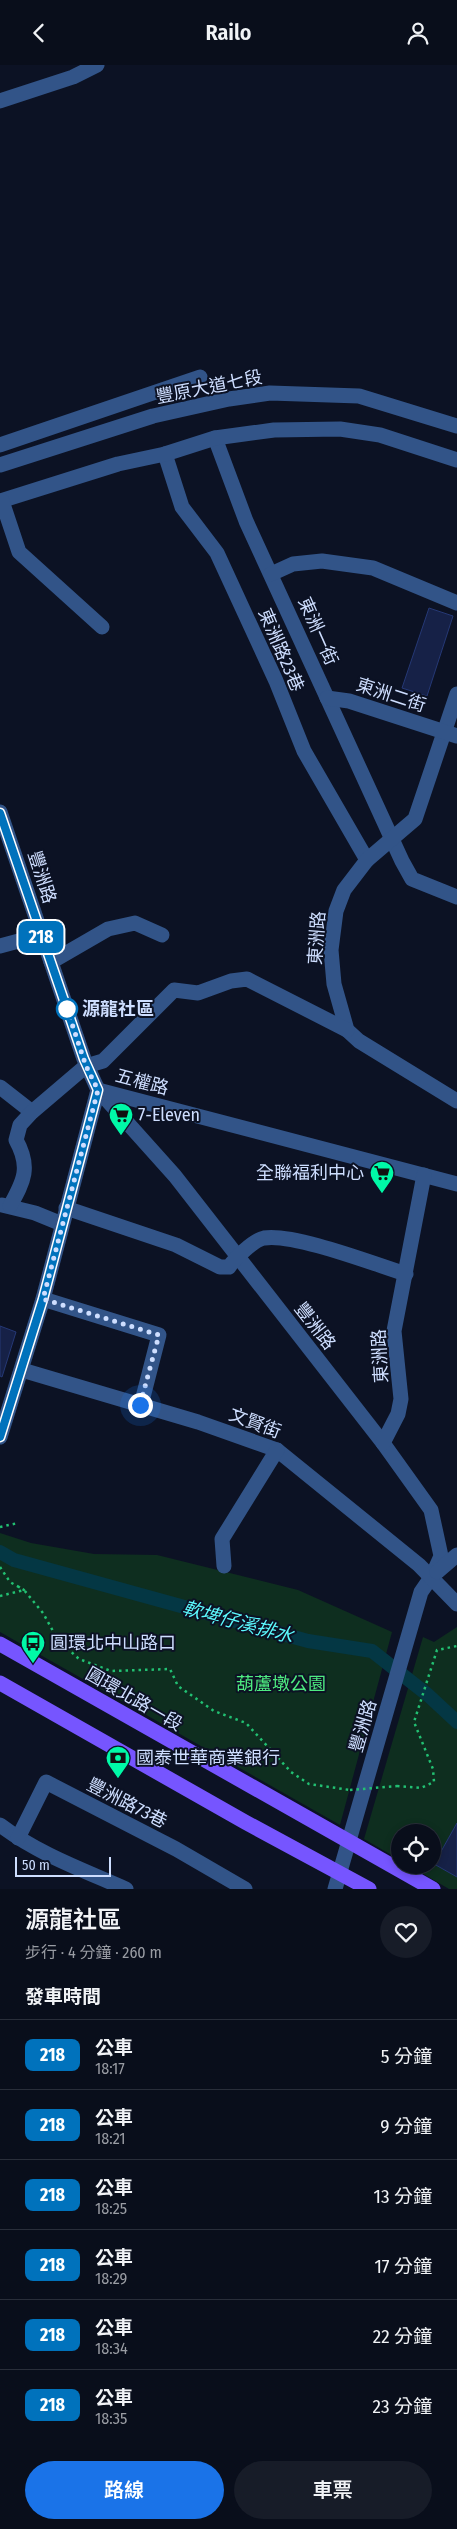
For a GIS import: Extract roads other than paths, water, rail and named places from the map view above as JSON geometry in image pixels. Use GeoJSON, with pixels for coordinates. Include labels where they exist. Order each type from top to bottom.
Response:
{"type":"FeatureCollection","features":[{"type":"Feature","properties":{"kind":"main road","name":"圓環北路一段"},"geometry":{"type":"LineString","coordinates":[[0,1644],[348,1843],[433,1889]]}},
{"type":"Feature","properties":{"kind":"main road"},"geometry":{"type":"LineString","coordinates":[[0,1683],[245,1822],[369,1889]]}},
{"type":"Feature","properties":{"kind":"street"},"geometry":{"type":"LineString","coordinates":[[0,101],[73,77],[96,65]]}},
{"type":"Feature","properties":{"kind":"street"},"geometry":{"type":"LineString","coordinates":[[0,445],[200,377]]}},
{"type":"Feature","properties":{"kind":"street","name":"豐原大道七段"},"geometry":{"type":"LineString","coordinates":[[0,465],[153,416],[229,399],[270,393],[359,396],[457,426]]}},
{"type":"Feature","properties":{"kind":"street"},"geometry":{"type":"LineString","coordinates":[[50,428],[54,448]]}},
{"type":"Feature","properties":{"kind":"street"},"geometry":{"type":"LineString","coordinates":[[102,627],[19,552],[1,501],[118,464],[165,454],[215,439],[274,430],[340,429],[380,435],[457,460]]}},
{"type":"Feature","properties":{"kind":"street","name":"東洲一街"},"geometry":{"type":"LineString","coordinates":[[215,439],[246,521],[391,838],[412,879],[457,897]]}},
{"type":"Feature","properties":{"kind":"street","name":"東洲路23巷"},"geometry":{"type":"LineString","coordinates":[[165,454],[182,507],[217,553],[268,665],[304,751],[367,860]]}},
{"type":"Feature","properties":{"kind":"street"},"geometry":{"type":"LineString","coordinates":[[271,575],[293,564],[322,561],[373,568],[457,603]]}},
{"type":"Feature","properties":{"kind":"street","name":"東洲路"},"geometry":{"type":"LineString","coordinates":[[347,1030],[334,984],[332,950],[334,922],[344,890],[367,860],[415,819],[450,734],[457,694]]}},
{"type":"Feature","properties":{"kind":"street","name":"東洲二街"},"geometry":{"type":"LineString","coordinates":[[327,697],[349,701],[450,734]]}},
{"type":"Feature","properties":{"kind":"street","name":"豐洲路"},"geometry":{"type":"LineString","coordinates":[[0,812],[3,829],[86,1066],[98,1090],[175,1176],[383,1443],[431,1510],[441,1556],[432,1577],[421,1592],[335,1889]]}},
{"type":"Feature","properties":{"kind":"street"},"geometry":{"type":"LineString","coordinates":[[51,962],[108,929],[135,923],[162,935]]}},
{"type":"Feature","properties":{"kind":"street"},"geometry":{"type":"LineString","coordinates":[[0,946],[41,935]]}},
{"type":"Feature","properties":{"kind":"street"},"geometry":{"type":"LineString","coordinates":[[62,1224],[35,1213],[5,1205],[25,1173],[24,1155],[16,1140],[20,1125],[32,1112],[86,1066],[103,1061],[174,990],[198,993],[230,981],[247,979],[347,1030],[359,1041],[457,1101]]}},
{"type":"Feature","properties":{"kind":"street"},"geometry":{"type":"LineString","coordinates":[[0,1087],[32,1112]]}},
{"type":"Feature","properties":{"kind":"street","name":"五權路"},"geometry":{"type":"LineString","coordinates":[[0,1437],[43,1299],[98,1090],[457,1184]]}},
{"type":"Feature","properties":{"kind":"street","name":"東洲路"},"geometry":{"type":"LineString","coordinates":[[383,1443],[398,1414],[401,1399],[394,1331],[424,1175]]}},
{"type":"Feature","properties":{"kind":"street"},"geometry":{"type":"LineString","coordinates":[[66,1208],[176,1245],[220,1267],[229,1267],[237,1256],[263,1238],[293,1239],[406,1274]]}},
{"type":"Feature","properties":{"kind":"street"},"geometry":{"type":"LineString","coordinates":[[43,1299],[159,1335],[140,1405]]}},
{"type":"Feature","properties":{"kind":"street","name":"文賢街"},"geometry":{"type":"LineString","coordinates":[[22,1370],[198,1422],[277,1450],[432,1577],[457,1604]]}},
{"type":"Feature","properties":{"kind":"street"},"geometry":{"type":"LineString","coordinates":[[224,1566],[222,1539],[277,1450]]}},
{"type":"Feature","properties":{"kind":"street"},"geometry":{"type":"LineString","coordinates":[[432,1577],[457,1555]]}},
{"type":"Feature","properties":{"kind":"street","name":"豐洲路73巷"},"geometry":{"type":"LineString","coordinates":[[18,1838],[46,1782],[176,1849],[245,1889]]}},
{"type":"Feature","properties":{"kind":"street"},"geometry":{"type":"LineString","coordinates":[[0,1825],[48,1855],[126,1889]]}},
{"type":"Feature","properties":{"kind":"waterway","name":"軟埤仔溪排水"},"geometry":{"type":"LineString","coordinates":[[0,1552],[14,1560],[308,1641],[372,1651],[428,1695],[457,1722]]}},
{"type":"Feature","properties":{"kind":"place","name":"源龍社區"},"geometry":{"type":"Point","coordinates":[67,1009]}},
{"type":"Feature","properties":{"kind":"place","name":"7-Eleven"},"geometry":{"type":"Point","coordinates":[121,1136]}},
{"type":"Feature","properties":{"kind":"place","name":"全聯福利中心"},"geometry":{"type":"Point","coordinates":[382,1194]}},
{"type":"Feature","properties":{"kind":"place","name":"圓環北中山路口"},"geometry":{"type":"Point","coordinates":[33,1664]}},
{"type":"Feature","properties":{"kind":"place","name":"國泰世華商業銀行"},"geometry":{"type":"Point","coordinates":[118,1779]}},
{"type":"Feature","properties":{"kind":"park label","name":"葫蘆墩公園"},"geometry":{"type":"Point","coordinates":[281,1684]}}]}
